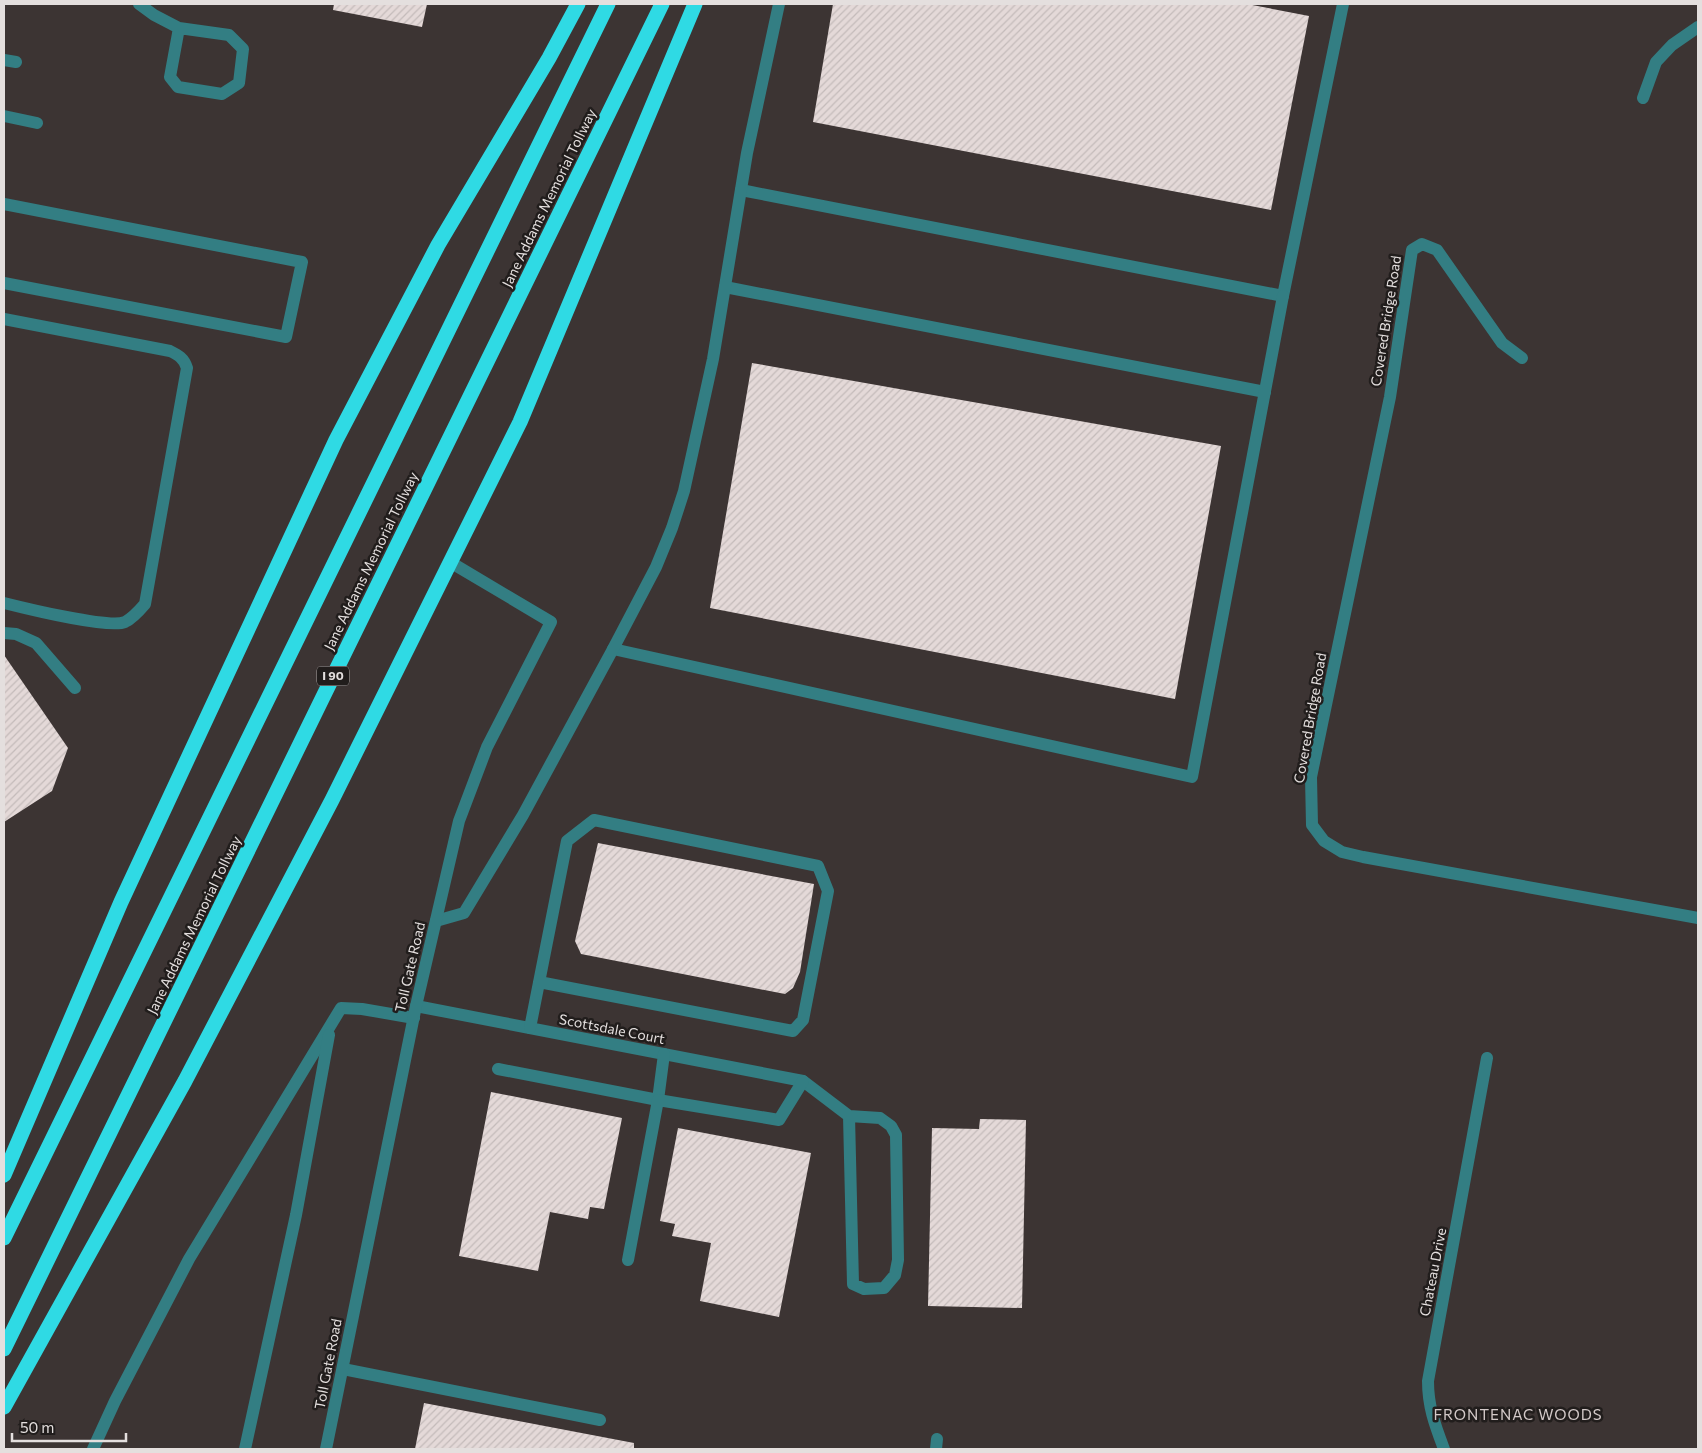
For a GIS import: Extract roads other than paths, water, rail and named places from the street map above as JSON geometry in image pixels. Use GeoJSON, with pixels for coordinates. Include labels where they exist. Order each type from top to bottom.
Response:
{"type":"FeatureCollection","features":[{"type":"Feature","properties":{"kind":"highway"},"geometry":{"type":"LineString","coordinates":[[4,1174],[121,902],[336,440],[438,245],[549,58],[578,4]]}},
{"type":"Feature","properties":{"kind":"highway"},"geometry":{"type":"LineString","coordinates":[[4,1238],[608,4]]}},
{"type":"Feature","properties":{"kind":"highway","name":"Jane Addams Memorial Tollway"},"geometry":{"type":"LineString","coordinates":[[4,1348],[662,4]]}},
{"type":"Feature","properties":{"kind":"highway"},"geometry":{"type":"LineString","coordinates":[[4,1406],[199,1055],[327,809],[520,422],[696,4]]}},
{"type":"Feature","properties":{"kind":"street"},"geometry":{"type":"LineString","coordinates":[[139,4],[179,28],[229,36],[243,49],[240,83],[222,94],[178,87],[170,77],[179,28]]}},
{"type":"Feature","properties":{"kind":"street"},"geometry":{"type":"LineString","coordinates":[[436,921],[464,913],[523,816],[656,567],[672,528],[684,491],[713,359],[741,190],[779,4]]}},
{"type":"Feature","properties":{"kind":"street"},"geometry":{"type":"LineString","coordinates":[[613,649],[1192,777],[1283,296],[1343,4]]}},
{"type":"Feature","properties":{"kind":"street"},"geometry":{"type":"LineString","coordinates":[[1642,98],[1656,62],[1672,45],[1698,28]]}},
{"type":"Feature","properties":{"kind":"street"},"geometry":{"type":"LineString","coordinates":[[4,116],[37,123]]}},
{"type":"Feature","properties":{"kind":"street"},"geometry":{"type":"LineString","coordinates":[[741,190],[1283,296]]}},
{"type":"Feature","properties":{"kind":"street"},"geometry":{"type":"LineString","coordinates":[[4,204],[302,262],[286,337],[4,283]]}},
{"type":"Feature","properties":{"kind":"street","name":"Covered Bridge Road"},"geometry":{"type":"LineString","coordinates":[[1522,358],[1502,343],[1437,250],[1422,244],[1412,250],[1390,397],[1311,777],[1312,825],[1324,841],[1342,852],[1698,918]]}},
{"type":"Feature","properties":{"kind":"street"},"geometry":{"type":"LineString","coordinates":[[725,287],[1265,392]]}},
{"type":"Feature","properties":{"kind":"street"},"geometry":{"type":"LineString","coordinates":[[4,319],[170,351],[180,356],[186,362],[188,368],[145,604],[124,623],[112,624],[52,614],[4,603]]}},
{"type":"Feature","properties":{"kind":"street","name":"Toll Gate Road"},"geometry":{"type":"LineString","coordinates":[[326,1449],[415,1012],[459,821],[487,747],[551,622],[450,562]]}},
{"type":"Feature","properties":{"kind":"street"},"geometry":{"type":"LineString","coordinates":[[4,632],[16,634],[36,643],[75,688]]}},
{"type":"Feature","properties":{"kind":"street"},"geometry":{"type":"LineString","coordinates":[[530,1028],[539,982],[567,841],[594,820],[818,866],[828,891],[803,1020],[793,1031],[539,982]]}},
{"type":"Feature","properties":{"kind":"street","name":"Scottsdale Court"},"geometry":{"type":"LineString","coordinates":[[330,1026],[341,1008],[415,1012],[530,1028],[803,1081]]}},
{"type":"Feature","properties":{"kind":"street"},"geometry":{"type":"LineString","coordinates":[[93,1449],[115,1401],[189,1259],[330,1026]]}},
{"type":"Feature","properties":{"kind":"street"},"geometry":{"type":"LineString","coordinates":[[245,1449],[296,1215],[330,1026]]}},
{"type":"Feature","properties":{"kind":"street"},"geometry":{"type":"LineString","coordinates":[[628,1260],[658,1100],[664,1054]]}},
{"type":"Feature","properties":{"kind":"street","name":"Chateau Drive"},"geometry":{"type":"LineString","coordinates":[[1444,1449],[1432,1419],[1428,1400],[1428,1381],[1487,1058]]}},
{"type":"Feature","properties":{"kind":"street"},"geometry":{"type":"LineString","coordinates":[[498,1069],[658,1100],[779,1120],[803,1081],[849,1116],[880,1118],[891,1126],[896,1135],[898,1260],[895,1275],[884,1288],[864,1289],[853,1284],[849,1116]]}},
{"type":"Feature","properties":{"kind":"street"},"geometry":{"type":"LineString","coordinates":[[343,1369],[600,1420]]}},
{"type":"Feature","properties":{"kind":"district","name":"FRONTENAC WOODS"},"geometry":{"type":"Point","coordinates":[1518,1415]}}]}
